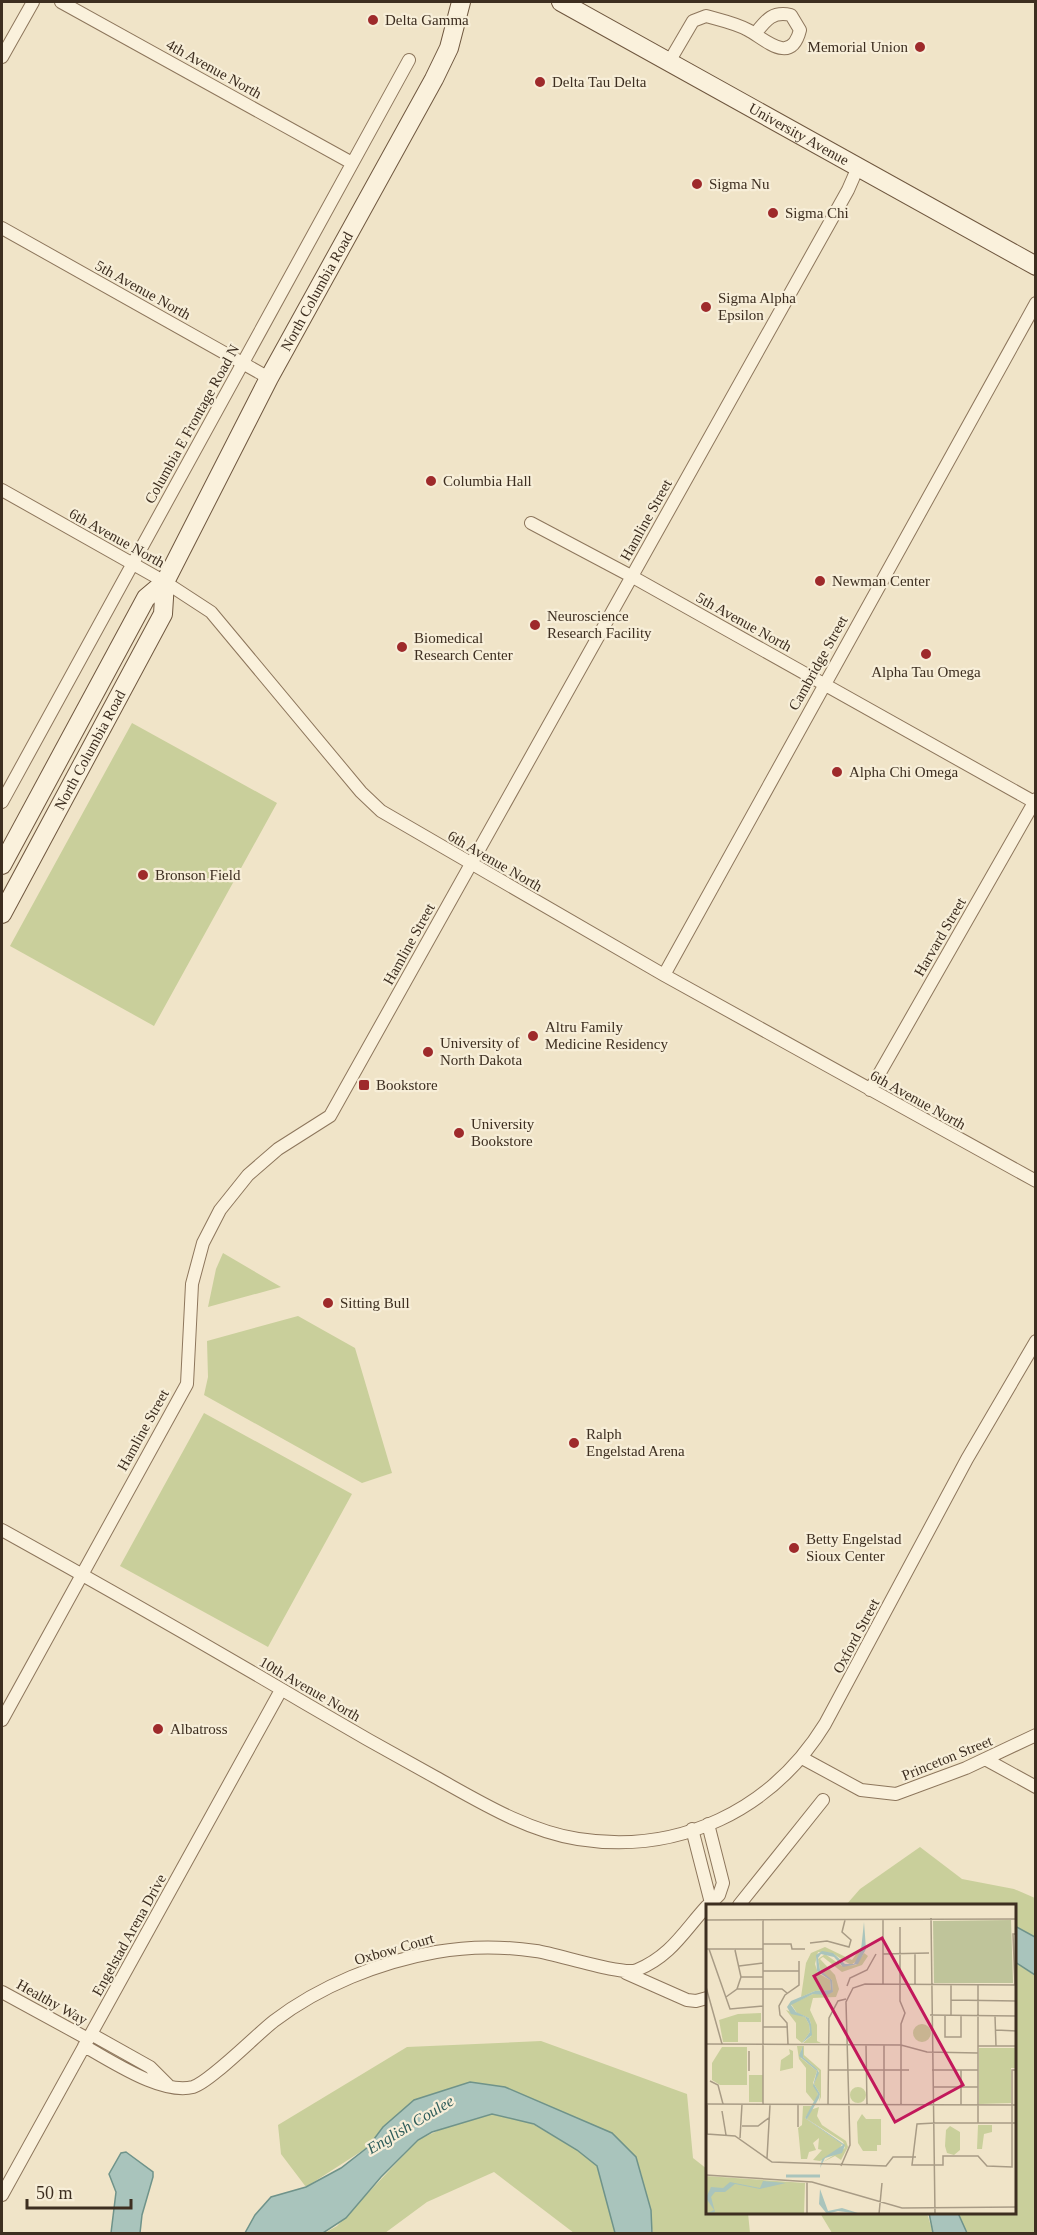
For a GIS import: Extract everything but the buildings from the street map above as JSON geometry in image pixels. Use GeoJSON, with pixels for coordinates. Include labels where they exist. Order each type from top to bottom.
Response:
{"type":"FeatureCollection","features":[{"type":"Feature","properties":{"kind":"main road","name":"North Columbia Road"},"geometry":{"type":"LineString","coordinates":[[2,865],[146,598],[165,582],[269,378],[439,69],[449,48],[461,2]]}},
{"type":"Feature","properties":{"kind":"main road","name":"University Avenue"},"geometry":{"type":"LineString","coordinates":[[561,2],[1035,266]]}},
{"type":"Feature","properties":{"kind":"main road","name":"North Columbia Road"},"geometry":{"type":"LineString","coordinates":[[2,914],[163,614],[165,582]]}},
{"type":"Feature","properties":{"kind":"street"},"geometry":{"type":"LineString","coordinates":[[2,57],[33,2]]}},
{"type":"Feature","properties":{"kind":"street","name":"4th Avenue North"},"geometry":{"type":"LineString","coordinates":[[61,2],[352,164]]}},
{"type":"Feature","properties":{"kind":"street"},"geometry":{"type":"LineString","coordinates":[[669,62],[693,21],[706,16],[755,34]]}},
{"type":"Feature","properties":{"kind":"street","name":"Columbia E Frontage Road N"},"geometry":{"type":"LineString","coordinates":[[2,802],[131,563],[409,60]]}},
{"type":"Feature","properties":{"kind":"street","name":"Hamline Street"},"geometry":{"type":"LineString","coordinates":[[2,1720],[187,1384],[192,1284],[203,1243],[220,1210],[248,1175],[278,1149],[330,1116],[848,190],[858,167]]}},
{"type":"Feature","properties":{"kind":"street","name":"5th Avenue North"},"geometry":{"type":"LineString","coordinates":[[2,228],[269,378]]}},
{"type":"Feature","properties":{"kind":"street","name":"Cambridge Street"},"geometry":{"type":"LineString","coordinates":[[664,975],[1035,303]]}},
{"type":"Feature","properties":{"kind":"street","name":"6th Avenue North"},"geometry":{"type":"LineString","coordinates":[[2,490],[165,582],[211,612],[361,792],[381,811],[664,975],[1035,1181]]}},
{"type":"Feature","properties":{"kind":"street","name":"5th Avenue North"},"geometry":{"type":"LineString","coordinates":[[531,523],[632,576],[1035,801]]}},
{"type":"Feature","properties":{"kind":"street","name":"Harvard Street"},"geometry":{"type":"LineString","coordinates":[[870,1090],[1035,801]]}},
{"type":"Feature","properties":{"kind":"street","name":"Oxford Street"},"geometry":{"type":"LineString","coordinates":[[616,1842],[664,1839],[736,1812],[767,1792],[802,1758],[825,1724],[967,1459],[1035,1341]]}},
{"type":"Feature","properties":{"kind":"street","name":"10th Avenue North"},"geometry":{"type":"LineString","coordinates":[[2,1530],[493,1809],[535,1827],[577,1839],[616,1842]]}},
{"type":"Feature","properties":{"kind":"street","name":"Engelstad Arena Drive"},"geometry":{"type":"LineString","coordinates":[[2,2194],[281,1690]]}},
{"type":"Feature","properties":{"kind":"street","name":"Princeton Street"},"geometry":{"type":"LineString","coordinates":[[802,1758],[861,1790],[896,1794],[918,1788],[1035,1735]]}},
{"type":"Feature","properties":{"kind":"street"},"geometry":{"type":"LineString","coordinates":[[985,1759],[1035,1787]]}},
{"type":"Feature","properties":{"kind":"street"},"geometry":{"type":"LineString","coordinates":[[740,1904],[823,1800]]}},
{"type":"Feature","properties":{"kind":"street"},"geometry":{"type":"LineString","coordinates":[[708,1824],[723,1883],[718,1895],[710,1904]]}},
{"type":"Feature","properties":{"kind":"street"},"geometry":{"type":"LineString","coordinates":[[692,1829],[706,1904]]}},
{"type":"Feature","properties":{"kind":"street"},"geometry":{"type":"LineString","coordinates":[[626,1973],[644,1966],[674,1947],[706,1909]]}},
{"type":"Feature","properties":{"kind":"street","name":"Oxbow Court"},"geometry":{"type":"LineString","coordinates":[[88,2040],[139,2076],[182,2088],[203,2083],[248,2042],[303,2002],[357,1975],[407,1958],[467,1947],[502,1947],[576,1958],[626,1973],[687,2000],[706,1999]]}},
{"type":"Feature","properties":{"kind":"street","name":"Healthy Way"},"geometry":{"type":"LineString","coordinates":[[2,1992],[88,2040]]}},
{"type":"Feature","properties":{"kind":"green space","name":"Bronson Field"},"geometry":{"type":"Polygon","coordinates":[[[132,723],[277,803],[154,1026],[10,946],[132,723]]]}},
{"type":"Feature","properties":{"kind":"green space"},"geometry":{"type":"Polygon","coordinates":[[[223,1253],[281,1287],[208,1307],[216,1269],[223,1253]]]}},
{"type":"Feature","properties":{"kind":"green space"},"geometry":{"type":"Polygon","coordinates":[[[298,1316],[355,1348],[392,1473],[362,1483],[204,1395],[208,1377],[207,1341],[298,1316]]]}},
{"type":"Feature","properties":{"kind":"green space"},"geometry":{"type":"Polygon","coordinates":[[[204,1413],[352,1494],[268,1647],[120,1566],[204,1413]]]}},
{"type":"Feature","properties":{"kind":"green space"},"geometry":{"type":"Polygon","coordinates":[[[920,1847],[962,1879],[1014,1889],[1035,1898],[1035,1937],[1016,1927],[1016,1904],[847,1904],[860,1889],[920,1847]]]}},
{"type":"Feature","properties":{"kind":"green space"},"geometry":{"type":"Polygon","coordinates":[[[1016,1963],[1035,1976],[1035,2233],[967,2233],[958,2214],[1016,2214],[1016,1963]]]}},
{"type":"Feature","properties":{"kind":"green space"},"geometry":{"type":"Polygon","coordinates":[[[541,2041],[687,2094],[693,2158],[706,2168],[706,2214],[748,2214],[750,2233],[653,2233],[641,2173],[474,2084],[306,2187],[281,2154],[278,2125],[407,2047],[541,2041]]]}},
{"type":"Feature","properties":{"kind":"green space"},"geometry":{"type":"Polygon","coordinates":[[[492,2114],[529,2122],[577,2150],[597,2166],[615,2233],[574,2233],[494,2172],[427,2202],[385,2233],[323,2234],[337,2226],[418,2140],[448,2126],[492,2114]]]}},
{"type":"Feature","properties":{"kind":"green space"},"geometry":{"type":"Polygon","coordinates":[[[821,2214],[927,2214],[933,2233],[832,2233],[821,2214]]]}},
{"type":"Feature","properties":{"kind":"water"},"geometry":{"type":"Polygon","coordinates":[[[1016,1927],[1035,1937],[1035,1975],[1016,1963],[1016,1927]]]}},
{"type":"Feature","properties":{"kind":"water","name":"English Coulee"},"geometry":{"type":"Polygon","coordinates":[[[470,2082],[505,2087],[612,2133],[636,2157],[651,2210],[652,2233],[615,2233],[597,2166],[577,2150],[534,2124],[492,2114],[432,2132],[418,2140],[381,2177],[346,2218],[323,2233],[245,2233],[255,2215],[271,2197],[306,2187],[341,2168],[368,2147],[383,2127],[414,2100],[470,2082]]]}},
{"type":"Feature","properties":{"kind":"water"},"geometry":{"type":"Polygon","coordinates":[[[126,2152],[153,2172],[153,2177],[142,2215],[140,2233],[111,2233],[116,2192],[109,2174],[121,2153],[126,2152]]]}},
{"type":"Feature","properties":{"kind":"water"},"geometry":{"type":"Polygon","coordinates":[[[929,2214],[958,2214],[967,2233],[933,2233],[929,2214]]]}},
{"type":"Feature","properties":{"kind":"place","name":"Delta Gamma"},"geometry":{"type":"Point","coordinates":[373,20]}},
{"type":"Feature","properties":{"kind":"place","name":"Memorial Union"},"geometry":{"type":"Point","coordinates":[920,47]}},
{"type":"Feature","properties":{"kind":"place","name":"Delta Tau Delta"},"geometry":{"type":"Point","coordinates":[540,82]}},
{"type":"Feature","properties":{"kind":"place","name":"Sigma Nu"},"geometry":{"type":"Point","coordinates":[697,184]}},
{"type":"Feature","properties":{"kind":"place","name":"Sigma Chi"},"geometry":{"type":"Point","coordinates":[773,213]}},
{"type":"Feature","properties":{"kind":"place","name":"Sigma Alpha Epsilon"},"geometry":{"type":"Point","coordinates":[706,307]}},
{"type":"Feature","properties":{"kind":"place","name":"Columbia Hall"},"geometry":{"type":"Point","coordinates":[431,481]}},
{"type":"Feature","properties":{"kind":"place","name":"Newman Center"},"geometry":{"type":"Point","coordinates":[820,581]}},
{"type":"Feature","properties":{"kind":"place","name":"Neuroscience Research Facility"},"geometry":{"type":"Point","coordinates":[535,625]}},
{"type":"Feature","properties":{"kind":"place","name":"Biomedical Research Center"},"geometry":{"type":"Point","coordinates":[402,647]}},
{"type":"Feature","properties":{"kind":"place","name":"Alpha Tau Omega"},"geometry":{"type":"Point","coordinates":[926,654]}},
{"type":"Feature","properties":{"kind":"place","name":"Alpha Chi Omega"},"geometry":{"type":"Point","coordinates":[837,772]}},
{"type":"Feature","properties":{"kind":"place","name":"Bronson Field"},"geometry":{"type":"Point","coordinates":[143,875]}},
{"type":"Feature","properties":{"kind":"place","name":"Altru Family Medicine Residency"},"geometry":{"type":"Point","coordinates":[533,1036]}},
{"type":"Feature","properties":{"kind":"place","name":"University of North Dakota"},"geometry":{"type":"Point","coordinates":[428,1052]}},
{"type":"Feature","properties":{"kind":"place","name":"Bookstore"},"geometry":{"type":"Point","coordinates":[364,1085]}},
{"type":"Feature","properties":{"kind":"place","name":"University Bookstore"},"geometry":{"type":"Point","coordinates":[459,1133]}},
{"type":"Feature","properties":{"kind":"place","name":"Sitting Bull"},"geometry":{"type":"Point","coordinates":[328,1303]}},
{"type":"Feature","properties":{"kind":"place","name":"Ralph Engelstad Arena"},"geometry":{"type":"Point","coordinates":[574,1443]}},
{"type":"Feature","properties":{"kind":"place","name":"Betty Engelstad Sioux Center"},"geometry":{"type":"Point","coordinates":[794,1548]}},
{"type":"Feature","properties":{"kind":"place","name":"Albatross"},"geometry":{"type":"Point","coordinates":[158,1729]}}]}
